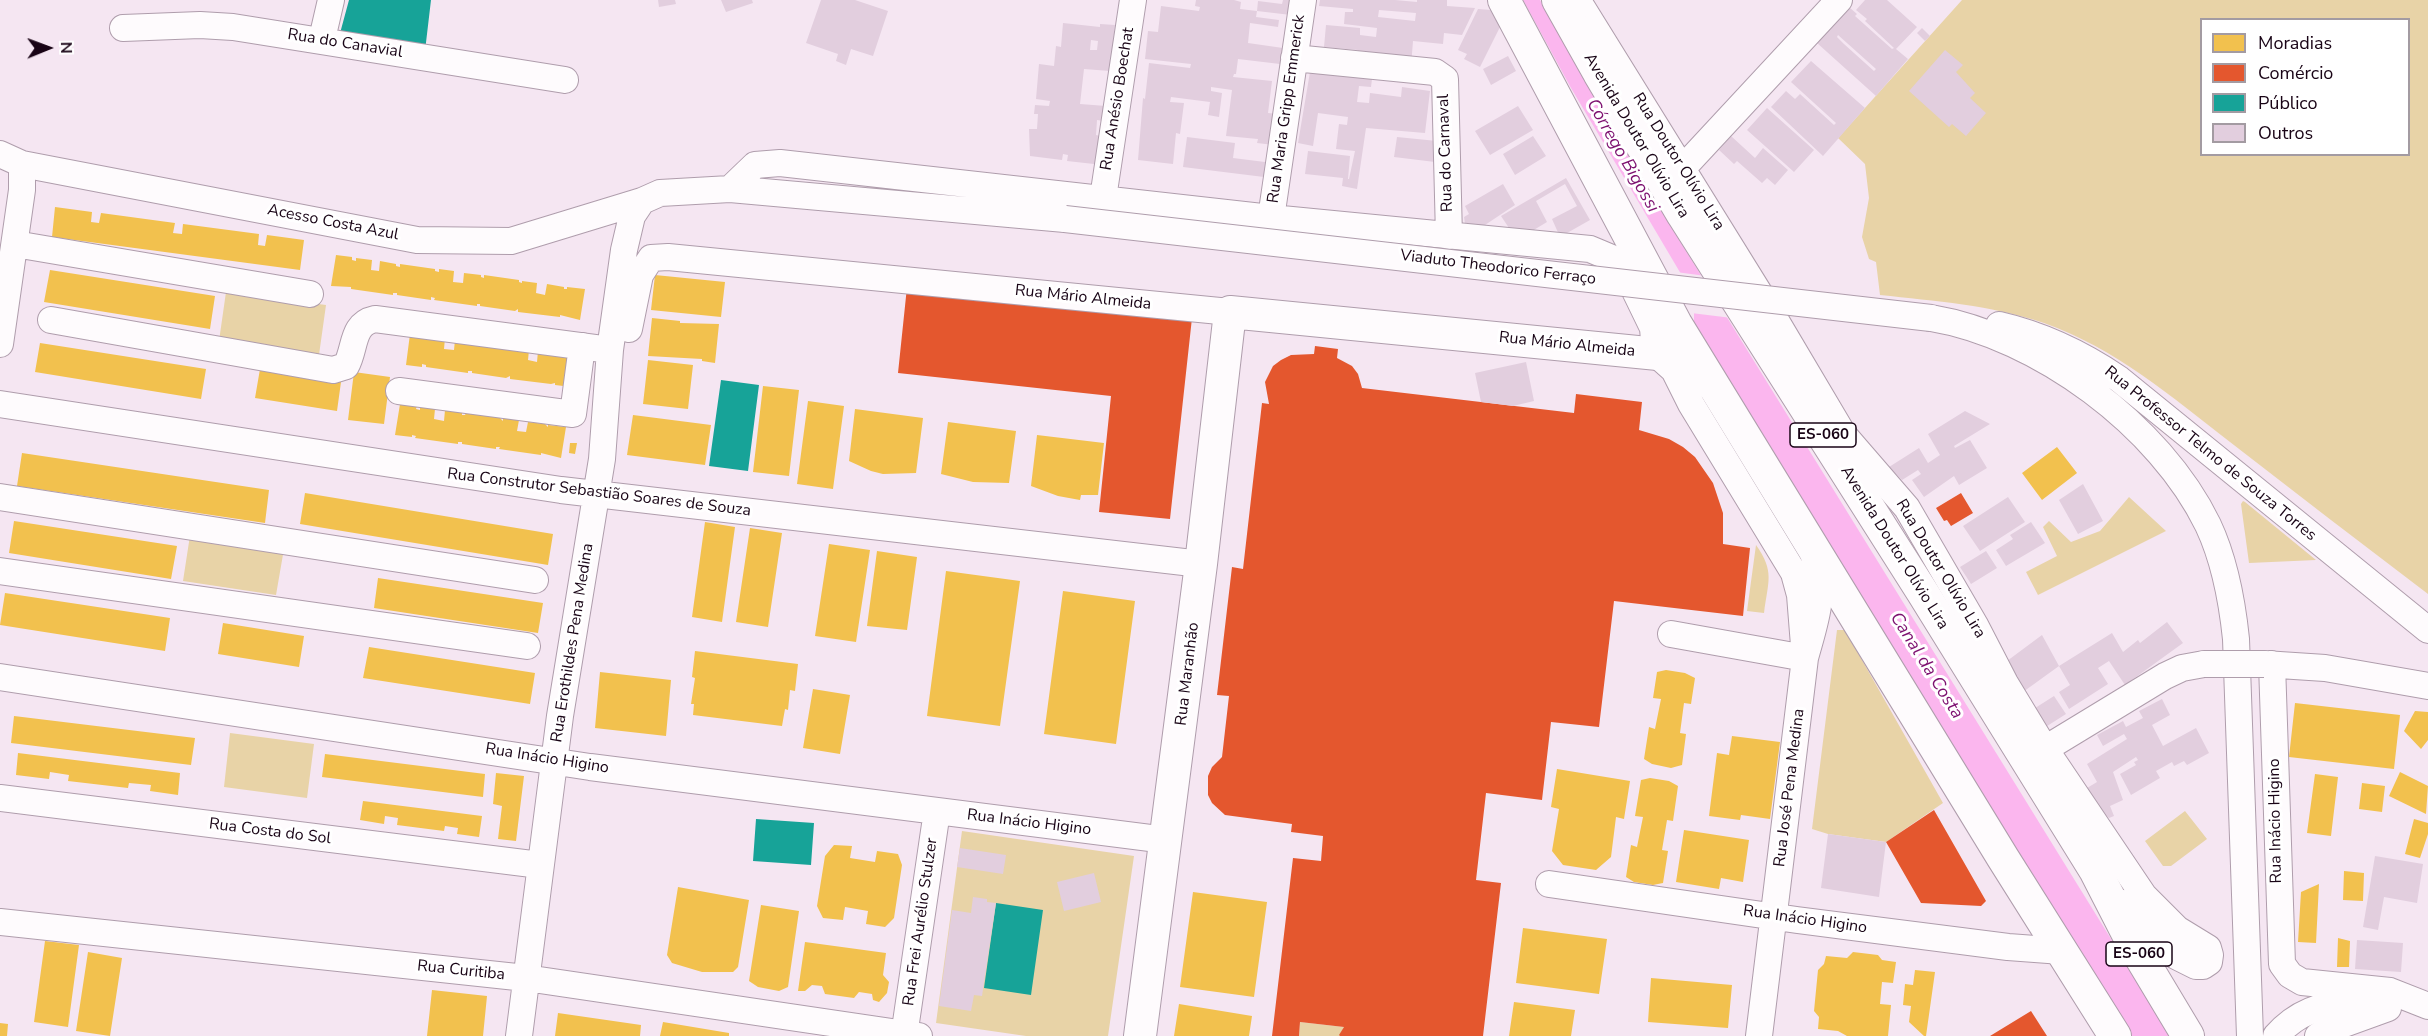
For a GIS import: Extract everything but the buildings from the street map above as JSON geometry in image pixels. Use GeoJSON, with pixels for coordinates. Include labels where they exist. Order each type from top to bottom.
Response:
{"type":"FeatureCollection","features":[{"type":"Feature","properties":{"kind":"main road"},"geometry":{"type":"LineString","coordinates":[[1504,0],[1676,324],[2115,1036]]}},
{"type":"Feature","properties":{"kind":"main road","name":"Avenida Doutor Olívio Lira"},"geometry":{"type":"LineString","coordinates":[[1568,1],[1604,82],[1683,215],[1917,582],[2095,870],[2134,946],[2188,1036]]}},
{"type":"Feature","properties":{"kind":"main road","name":"Rua Mário Almeida"},"geometry":{"type":"LineString","coordinates":[[1230,312],[1655,353],[1668,355],[1693,366],[1712,385]]}},
{"type":"Feature","properties":{"kind":"main road","name":"Rua Maranhão"},"geometry":{"type":"LineString","coordinates":[[1140,1036],[1167,840],[1230,312]]}},
{"type":"Feature","properties":{"kind":"street"},"geometry":{"type":"LineString","coordinates":[[322,39],[331,0]]}},
{"type":"Feature","properties":{"kind":"street","name":"Rua Anésio Boechat"},"geometry":{"type":"LineString","coordinates":[[1103,198],[1133,0]]}},
{"type":"Feature","properties":{"kind":"street","name":"Rua Maria Gripp Emmerick"},"geometry":{"type":"LineString","coordinates":[[1271,218],[1303,0]]}},
{"type":"Feature","properties":{"kind":"street","name":"Rua Doutor Olívio Lira"},"geometry":{"type":"LineString","coordinates":[[1568,1],[1682,169],[1843,435],[1907,508],[1975,625],[2005,683],[2045,749],[2144,897],[2177,928],[2208,948],[2209,962],[2203,966],[2196,966],[2160,944],[2143,929],[2095,870]]}},
{"type":"Feature","properties":{"kind":"street"},"geometry":{"type":"LineString","coordinates":[[1682,169],[1835,2]]}},
{"type":"Feature","properties":{"kind":"street","name":"Rua do Canavial"},"geometry":{"type":"LineString","coordinates":[[123,28],[216,25],[322,39],[565,80]]}},
{"type":"Feature","properties":{"kind":"street","name":"Rua do Carnaval"},"geometry":{"type":"LineString","coordinates":[[1294,58],[1435,72],[1444,79],[1449,236]]}},
{"type":"Feature","properties":{"kind":"street"},"geometry":{"type":"LineString","coordinates":[[0,344],[22,190],[11,159]]}},
{"type":"Feature","properties":{"kind":"street","name":"Acesso Costa Azul"},"geometry":{"type":"LineString","coordinates":[[11,159],[417,240],[511,241],[642,201]]}},
{"type":"Feature","properties":{"kind":"street"},"geometry":{"type":"LineString","coordinates":[[642,201],[660,194],[730,189],[755,165],[780,163],[1271,218],[1590,249],[1621,262],[1653,328],[1655,353],[1674,370],[1691,404],[1794,573],[1800,596],[1805,658],[1671,634]]}},
{"type":"Feature","properties":{"kind":"street","name":"Viaduto Theodorico Ferraço"},"geometry":{"type":"LineString","coordinates":[[730,189],[1065,219],[1932,318]]}},
{"type":"Feature","properties":{"kind":"street","name":"Rua Erothildes Pena Medina"},"geometry":{"type":"LineString","coordinates":[[519,1036],[555,760],[602,459],[610,350],[624,250],[632,216],[642,201]]}},
{"type":"Feature","properties":{"kind":"street"},"geometry":{"type":"LineString","coordinates":[[15,244],[310,294]]}},
{"type":"Feature","properties":{"kind":"street","name":"Rua Mário Almeida"},"geometry":{"type":"LineString","coordinates":[[602,459],[640,275],[651,258],[668,257],[1230,312]]}},
{"type":"Feature","properties":{"kind":"street"},"geometry":{"type":"LineString","coordinates":[[1932,318],[1979,331],[2024,350],[2076,381],[2104,403],[2163,457],[2181,479],[2208,526],[2226,576],[2236,639],[2250,1036]]}},
{"type":"Feature","properties":{"kind":"street","name":"Rua Professor Telmo de Souza Torres"},"geometry":{"type":"LineString","coordinates":[[1932,318],[1958,319],[2011,328],[2054,342],[2092,361],[2119,379],[2428,630]]}},
{"type":"Feature","properties":{"kind":"street"},"geometry":{"type":"LineString","coordinates":[[51,320],[333,370],[346,366],[351,357],[358,326],[375,319],[610,350]]}},
{"type":"Feature","properties":{"kind":"street"},"geometry":{"type":"LineString","coordinates":[[399,391],[573,414],[582,346]]}},
{"type":"Feature","properties":{"kind":"street","name":"Rua Construtor Sebastião Soares de Souza"},"geometry":{"type":"LineString","coordinates":[[0,404],[596,495],[1201,564]]}},
{"type":"Feature","properties":{"kind":"street"},"geometry":{"type":"LineString","coordinates":[[0,497],[535,580]]}},
{"type":"Feature","properties":{"kind":"street","name":"Rua José Pena Medina"},"geometry":{"type":"LineString","coordinates":[[1759,1036],[1805,658],[1819,610],[1819,578],[1809,543]]}},
{"type":"Feature","properties":{"kind":"street"},"geometry":{"type":"LineString","coordinates":[[3,572],[527,646]]}},
{"type":"Feature","properties":{"kind":"street"},"geometry":{"type":"LineString","coordinates":[[2045,749],[2174,672],[2204,664],[2268,664],[2325,668],[2428,686]]}},
{"type":"Feature","properties":{"kind":"street","name":"Rua Inácio Higino"},"geometry":{"type":"LineString","coordinates":[[2268,664],[2282,964],[2290,975],[2302,982],[2390,991],[2428,1006]]}},
{"type":"Feature","properties":{"kind":"street","name":"Rua Inácio Higino"},"geometry":{"type":"LineString","coordinates":[[0,677],[590,767],[1167,840]]}},
{"type":"Feature","properties":{"kind":"street","name":"Rua Costa do Sol"},"geometry":{"type":"LineString","coordinates":[[0,798],[540,865]]}},
{"type":"Feature","properties":{"kind":"street","name":"Rua Frei Aurélio Stulzer"},"geometry":{"type":"LineString","coordinates":[[909,1035],[937,811]]}},
{"type":"Feature","properties":{"kind":"street","name":"Rua Inácio Higino"},"geometry":{"type":"LineString","coordinates":[[1549,884],[1775,917],[2008,947],[2062,951]]}},
{"type":"Feature","properties":{"kind":"street","name":"Rua Curitiba"},"geometry":{"type":"LineString","coordinates":[[0,922],[526,978],[909,1035]]}},
{"type":"Feature","properties":{"kind":"street"},"geometry":{"type":"LineString","coordinates":[[2081,979],[2098,1036]]}},
{"type":"Feature","properties":{"kind":"street","name":"Rua Inácio Higino"},"geometry":{"type":"LineString","coordinates":[[2276,1036],[2295,1019],[2326,1005],[2343,1002],[2428,1006]]}},
{"type":"Feature","properties":{"kind":"street"},"geometry":{"type":"LineString","coordinates":[[2318,1036],[2333,1028],[2397,1005]]}},
{"type":"Feature","properties":{"kind":"shaded area"},"geometry":{"type":"Polygon","coordinates":[[[1962,0],[2428,0],[2428,594],[2164,391],[2095,346],[2044,323],[2004,312],[1880,295],[1876,262],[1869,259],[1862,237],[1869,198],[1865,164],[1838,138],[1962,0]]]}},
{"type":"Feature","properties":{"kind":"shaded area"},"geometry":{"type":"Polygon","coordinates":[[[226,292],[326,305],[318,362],[218,348],[226,292]]]}},
{"type":"Feature","properties":{"kind":"shaded area"},"geometry":{"type":"Polygon","coordinates":[[[2129,497],[2166,531],[2038,595],[2026,572],[2057,556],[2043,527],[2049,521],[2071,542],[2100,531],[2129,497]]]}},
{"type":"Feature","properties":{"kind":"shaded area"},"geometry":{"type":"Polygon","coordinates":[[[2243,501],[2316,560],[2249,563],[2241,504],[2243,501]]]}},
{"type":"Feature","properties":{"kind":"shaded area"},"geometry":{"type":"Polygon","coordinates":[[[191,529],[285,543],[276,595],[183,581],[191,529]]]}},
{"type":"Feature","properties":{"kind":"shaded area"},"geometry":{"type":"Polygon","coordinates":[[[1756,545],[1766,563],[1769,577],[1764,613],[1747,611],[1756,545]]]}},
{"type":"Feature","properties":{"kind":"shaded area"},"geometry":{"type":"Polygon","coordinates":[[[1837,630],[1845,630],[1943,803],[1886,842],[1828,834],[1812,829],[1837,630]]]}},
{"type":"Feature","properties":{"kind":"shaded area"},"geometry":{"type":"Polygon","coordinates":[[[230,733],[314,744],[307,798],[224,787],[230,733]]]}},
{"type":"Feature","properties":{"kind":"shaded area"},"geometry":{"type":"Polygon","coordinates":[[[2185,811],[2207,839],[2171,866],[2163,866],[2145,841],[2185,811]]]}},
{"type":"Feature","properties":{"kind":"shaded area"},"geometry":{"type":"Polygon","coordinates":[[[962,831],[1134,856],[1108,1036],[1026,1036],[936,1023],[962,831]]]}},
{"type":"Feature","properties":{"kind":"shaded area"},"geometry":{"type":"Polygon","coordinates":[[[1300,1022],[1344,1027],[1340,1036],[1299,1036],[1300,1022]]]}},
{"type":"Feature","properties":{"kind":"water"},"geometry":{"type":"Polygon","coordinates":[[[1523,0],[1540,0],[1665,217],[2171,1036],[2130,1036],[1694,322],[1694,296],[1571,88],[1523,0]]]}},
{"type":"Feature","properties":{"kind":"pier"},"geometry":{"type":"Polygon","coordinates":[[[1676,272],[1706,276],[1732,318],[1691,313],[1691,297],[1676,272]]]}},
{"type":"Feature","properties":{"kind":"water label","name":"Córrego Bigossi"},"geometry":{"type":"Point","coordinates":[1622,156]}},
{"type":"Feature","properties":{"kind":"water label","name":"Canal da Costa"},"geometry":{"type":"Point","coordinates":[1926,666]}}]}
